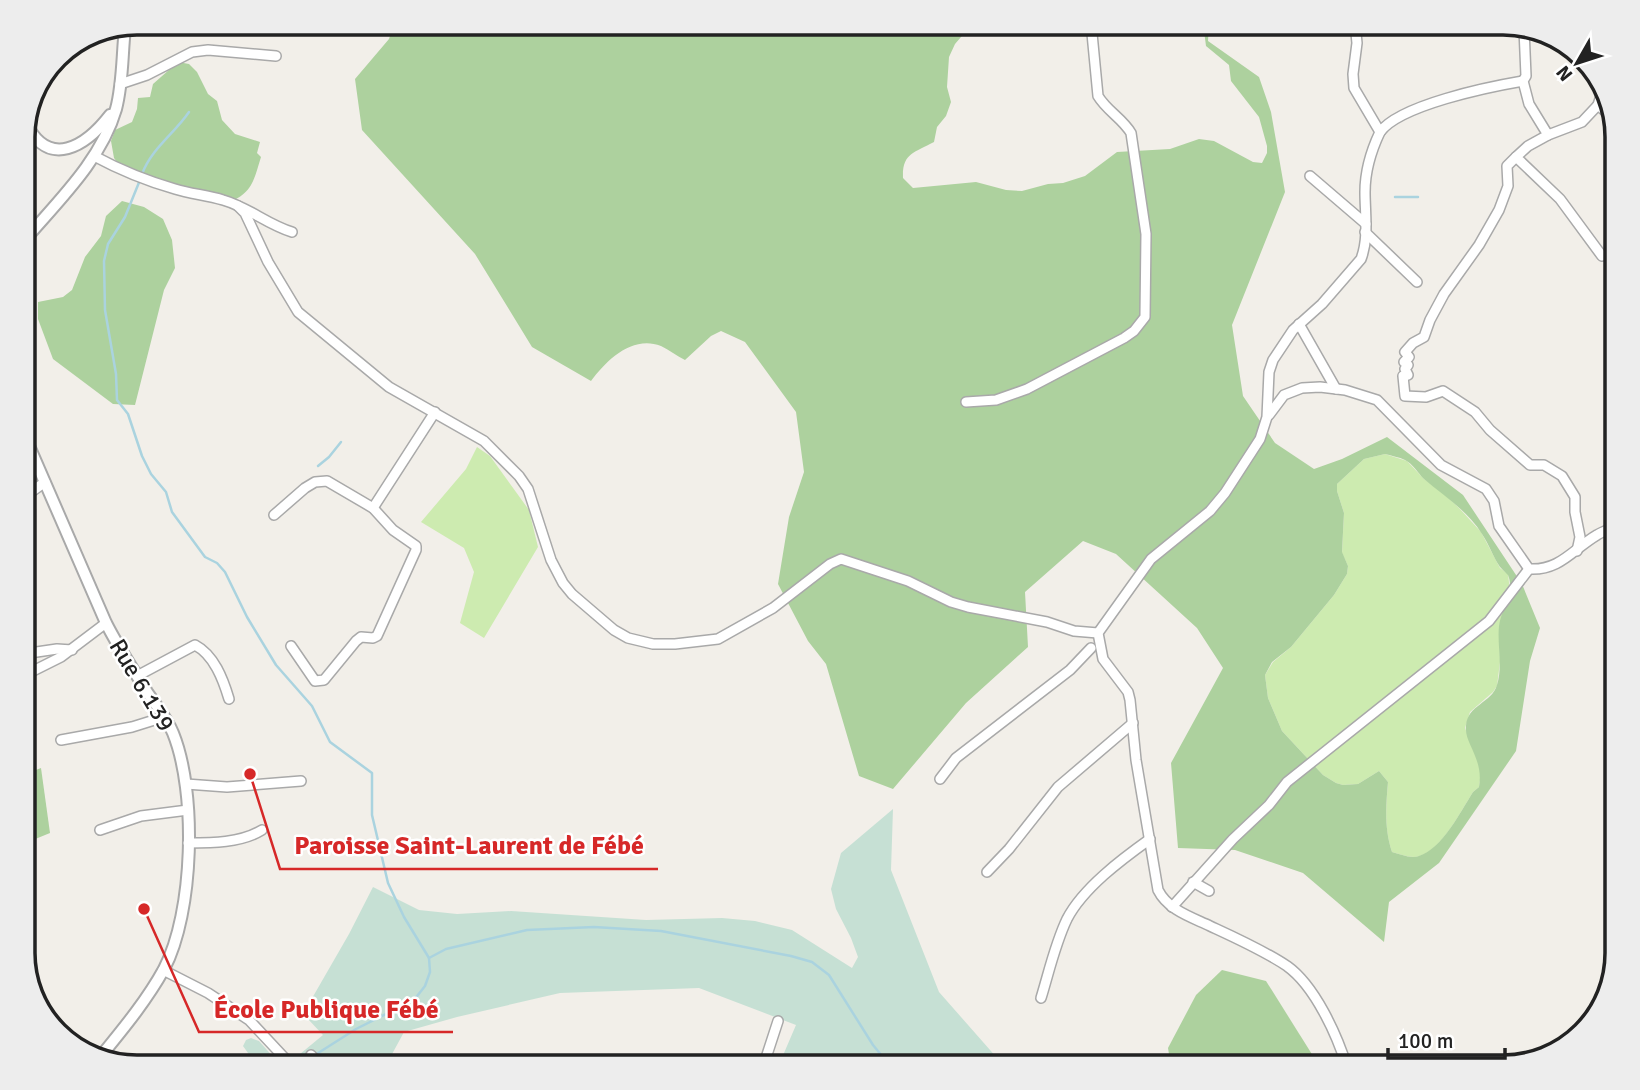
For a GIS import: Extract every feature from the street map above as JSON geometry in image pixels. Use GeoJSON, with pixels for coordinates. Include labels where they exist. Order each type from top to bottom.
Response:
{"type":"FeatureCollection","features":[{"type":"Feature","properties":{"kind":"street"},"geometry":{"type":"LineString","coordinates":[[966,402],[996,400],[1027,389],[1124,338],[1134,331],[1145,317],[1146,234],[1130,132],[1098,96],[1092,35]]}},
{"type":"Feature","properties":{"kind":"street"},"geometry":{"type":"LineString","coordinates":[[1356,35],[1354,88],[1380,132]]}},
{"type":"Feature","properties":{"kind":"street"},"geometry":{"type":"LineString","coordinates":[[35,227],[94,156],[110,128],[120,84],[124,36]]}},
{"type":"Feature","properties":{"kind":"street"},"geometry":{"type":"LineString","coordinates":[[1267,417],[1269,372],[1273,360],[1299,324],[1322,304],[1361,259],[1366,228],[1366,175],[1380,132],[1392,119],[1413,111],[1486,87],[1522,81],[1526,76],[1524,38]]}},
{"type":"Feature","properties":{"kind":"street"},"geometry":{"type":"LineString","coordinates":[[120,84],[147,75],[192,52],[208,50],[276,56]]}},
{"type":"Feature","properties":{"kind":"street"},"geometry":{"type":"LineString","coordinates":[[1522,81],[1529,104],[1548,135]]}},
{"type":"Feature","properties":{"kind":"street"},"geometry":{"type":"LineString","coordinates":[[1577,551],[1580,537],[1574,497],[1562,476],[1544,466],[1530,465],[1490,430],[1475,412],[1443,391],[1426,397],[1405,396],[1403,376],[1408,375],[1405,369],[1408,365],[1404,362],[1409,356],[1405,352],[1413,343],[1424,337],[1444,295],[1499,211],[1508,186],[1507,166],[1528,146],[1582,121],[1598,105],[1600,107]]}},
{"type":"Feature","properties":{"kind":"street"},"geometry":{"type":"LineString","coordinates":[[35,138],[55,148],[77,146],[90,137],[116,108]]}},
{"type":"Feature","properties":{"kind":"street"},"geometry":{"type":"LineString","coordinates":[[94,156],[131,174],[238,206],[274,227],[292,232]]}},
{"type":"Feature","properties":{"kind":"street"},"geometry":{"type":"LineString","coordinates":[[1516,157],[1560,200],[1602,256]]}},
{"type":"Feature","properties":{"kind":"street"},"geometry":{"type":"LineString","coordinates":[[1310,176],[1366,228],[1417,282]]}},
{"type":"Feature","properties":{"kind":"street"},"geometry":{"type":"LineString","coordinates":[[238,206],[246,213],[268,262],[298,312],[389,387],[484,441],[519,476],[527,489],[551,560],[563,583],[594,615],[628,638],[675,644],[718,639],[767,613],[830,564],[841,559],[908,581],[951,602],[1047,622],[1074,631],[1098,633]]}},
{"type":"Feature","properties":{"kind":"street"},"geometry":{"type":"LineString","coordinates":[[1299,324],[1336,389]]}},
{"type":"Feature","properties":{"kind":"street"},"geometry":{"type":"LineString","coordinates":[[1103,659],[1098,633],[1151,559],[1218,503],[1253,453],[1267,417],[1280,398],[1302,388],[1336,389],[1377,400],[1441,465],[1486,489],[1494,501],[1499,526],[1529,569]]}},
{"type":"Feature","properties":{"kind":"street"},"geometry":{"type":"LineString","coordinates":[[373,508],[435,412]]}},
{"type":"Feature","properties":{"kind":"street","name":"Rue 6.139"},"geometry":{"type":"LineString","coordinates":[[35,459],[106,623],[172,730],[186,784],[188,843],[183,901],[174,945],[163,970],[105,1050]]}},
{"type":"Feature","properties":{"kind":"street"},"geometry":{"type":"LineString","coordinates":[[274,515],[305,488],[327,481],[373,508],[393,530],[414,542],[416,550],[377,636],[361,637],[356,641],[324,680],[315,681],[291,646]]}},
{"type":"Feature","properties":{"kind":"street"},"geometry":{"type":"LineString","coordinates":[[35,489],[45,482]]}},
{"type":"Feature","properties":{"kind":"street"},"geometry":{"type":"LineString","coordinates":[[1529,569],[1541,570],[1562,562],[1605,531]]}},
{"type":"Feature","properties":{"kind":"street"},"geometry":{"type":"LineString","coordinates":[[1172,907],[1233,839],[1269,805],[1287,782],[1489,621],[1529,569]]}},
{"type":"Feature","properties":{"kind":"street"},"geometry":{"type":"LineString","coordinates":[[35,670],[72,650],[106,623]]}},
{"type":"Feature","properties":{"kind":"street"},"geometry":{"type":"LineString","coordinates":[[1074,631],[1103,659],[1128,692],[1158,890],[1162,898],[1172,907],[1289,968],[1315,1000],[1338,1040],[1343,1055]]}},
{"type":"Feature","properties":{"kind":"street"},"geometry":{"type":"LineString","coordinates":[[137,677],[195,645],[219,672],[229,699]]}},
{"type":"Feature","properties":{"kind":"street"},"geometry":{"type":"LineString","coordinates":[[940,779],[956,758],[1070,670],[1091,648]]}},
{"type":"Feature","properties":{"kind":"street"},"geometry":{"type":"LineString","coordinates":[[35,652],[72,650]]}},
{"type":"Feature","properties":{"kind":"street"},"geometry":{"type":"LineString","coordinates":[[61,740],[98,734],[164,717]]}},
{"type":"Feature","properties":{"kind":"street"},"geometry":{"type":"LineString","coordinates":[[987,872],[1009,849],[1058,787],[1133,723]]}},
{"type":"Feature","properties":{"kind":"street"},"geometry":{"type":"LineString","coordinates":[[186,784],[227,787],[301,781]]}},
{"type":"Feature","properties":{"kind":"street"},"geometry":{"type":"LineString","coordinates":[[100,830],[141,816],[188,810]]}},
{"type":"Feature","properties":{"kind":"street"},"geometry":{"type":"LineString","coordinates":[[188,843],[212,843],[262,830]]}},
{"type":"Feature","properties":{"kind":"street"},"geometry":{"type":"LineString","coordinates":[[1041,998],[1058,941],[1073,909],[1119,861],[1150,839]]}},
{"type":"Feature","properties":{"kind":"street"},"geometry":{"type":"LineString","coordinates":[[1194,882],[1209,891]]}},
{"type":"Feature","properties":{"kind":"street"},"geometry":{"type":"LineString","coordinates":[[163,970],[208,993],[249,1020],[282,1055]]}},
{"type":"Feature","properties":{"kind":"street"},"geometry":{"type":"LineString","coordinates":[[767,1055],[778,1021]]}},
{"type":"Feature","properties":{"kind":"green space"},"geometry":{"type":"Polygon","coordinates":[[[390,35],[963,35],[949,57],[947,87],[951,102],[946,116],[937,127],[934,142],[907,159],[903,178],[913,188],[976,182],[1022,191],[1085,176],[1117,152],[1170,149],[1199,139],[1214,141],[1253,162],[1262,163],[1267,146],[1259,117],[1231,81],[1229,65],[1206,46],[1205,35],[1208,35],[1208,41],[1259,77],[1271,112],[1285,192],[1232,325],[1243,396],[1275,443],[1314,469],[1387,437],[1463,495],[1522,584],[1540,628],[1530,661],[1516,751],[1439,863],[1389,902],[1384,942],[1303,873],[1235,850],[1178,848],[1171,763],[1223,668],[1197,628],[1116,554],[1083,541],[1025,592],[1028,647],[966,703],[893,789],[859,776],[826,664],[808,641],[778,584],[789,517],[804,472],[796,412],[745,342],[721,331],[711,336],[685,360],[661,346],[650,343],[630,347],[613,358],[591,381],[532,347],[475,254],[362,130],[355,79],[390,35]],[[1385,454],[1364,459],[1337,484],[1344,513],[1342,552],[1348,566],[1347,574],[1334,595],[1291,647],[1272,662],[1265,675],[1268,698],[1282,731],[1323,775],[1343,785],[1358,784],[1379,771],[1388,782],[1387,826],[1392,852],[1416,857],[1427,852],[1443,838],[1479,787],[1479,768],[1466,733],[1467,719],[1497,685],[1500,670],[1499,626],[1509,594],[1510,581],[1470,518],[1424,479],[1413,466],[1400,458],[1385,454]]]}},
{"type":"Feature","properties":{"kind":"green space"},"geometry":{"type":"Polygon","coordinates":[[[178,62],[189,64],[197,72],[208,94],[217,101],[222,120],[235,134],[260,142],[257,153],[261,157],[250,186],[241,196],[225,204],[167,182],[123,170],[114,158],[111,141],[115,130],[132,122],[138,98],[150,97],[153,84],[178,62]]]}},
{"type":"Feature","properties":{"kind":"green space"},"geometry":{"type":"Polygon","coordinates":[[[122,201],[144,207],[163,219],[172,240],[175,268],[164,290],[135,405],[113,404],[53,359],[38,319],[38,302],[63,297],[72,290],[85,257],[101,236],[106,216],[122,201]]]}},
{"type":"Feature","properties":{"kind":"green space"},"geometry":{"type":"Polygon","coordinates":[[[477,447],[490,456],[529,510],[538,547],[484,638],[460,623],[474,572],[464,548],[421,522],[466,469],[477,447]]]}},
{"type":"Feature","properties":{"kind":"green space"},"geometry":{"type":"Polygon","coordinates":[[[1385,454],[1407,461],[1481,532],[1500,568],[1508,574],[1510,591],[1499,627],[1500,662],[1497,686],[1470,712],[1465,728],[1480,766],[1479,787],[1436,846],[1417,857],[1392,852],[1386,809],[1388,782],[1379,771],[1358,784],[1343,785],[1323,775],[1282,731],[1268,698],[1265,675],[1273,662],[1291,647],[1334,595],[1347,574],[1348,566],[1342,553],[1344,513],[1337,484],[1364,459],[1385,454]]]}},
{"type":"Feature","properties":{"kind":"green space"},"geometry":{"type":"Polygon","coordinates":[[[41,768],[50,833],[35,839],[35,770],[41,768]]]}},
{"type":"Feature","properties":{"kind":"green space"},"geometry":{"type":"Polygon","coordinates":[[[893,809],[891,870],[939,992],[994,1055],[783,1055],[796,1025],[699,988],[560,993],[404,1032],[392,1055],[300,1054],[323,1035],[307,1018],[311,1000],[373,887],[419,910],[457,914],[511,911],[646,920],[722,918],[755,921],[792,930],[852,968],[858,957],[836,909],[831,889],[841,853],[893,809]]]}},
{"type":"Feature","properties":{"kind":"green space"},"geometry":{"type":"Polygon","coordinates":[[[1222,970],[1266,981],[1312,1055],[1169,1055],[1168,1048],[1196,995],[1222,970]]]}},
{"type":"Feature","properties":{"kind":"green space"},"geometry":{"type":"Polygon","coordinates":[[[251,1038],[259,1041],[271,1055],[249,1055],[243,1046],[246,1040],[251,1038]]]}},
{"type":"Feature","properties":{"kind":"waterway"},"geometry":{"type":"LineString","coordinates":[[142,174],[151,156],[189,112]]}},
{"type":"Feature","properties":{"kind":"waterway"},"geometry":{"type":"LineString","coordinates":[[140,180],[125,217],[108,244],[104,261],[105,310],[116,374],[117,400],[128,414],[142,456],[151,474],[166,492],[172,512],[205,557],[217,563],[225,572],[247,617],[276,665],[312,706],[330,742],[372,773],[372,815],[388,883],[404,917],[429,958],[430,972],[425,986],[414,1000],[356,1029],[315,1055]]}},
{"type":"Feature","properties":{"kind":"waterway"},"geometry":{"type":"LineString","coordinates":[[1395,197],[1418,197]]}},
{"type":"Feature","properties":{"kind":"waterway"},"geometry":{"type":"LineString","coordinates":[[318,466],[341,442]]}},
{"type":"Feature","properties":{"kind":"waterway"},"geometry":{"type":"LineString","coordinates":[[429,958],[446,949],[527,930],[594,927],[661,931],[791,956],[812,962],[829,975],[881,1055]]}},
{"type":"Feature","properties":{"kind":"place","name":"Paroisse Saint-Laurent de Fébé"},"geometry":{"type":"Point","coordinates":[250,774]}},
{"type":"Feature","properties":{"kind":"place","name":"École Publique Fébé"},"geometry":{"type":"Point","coordinates":[144,909]}}]}
